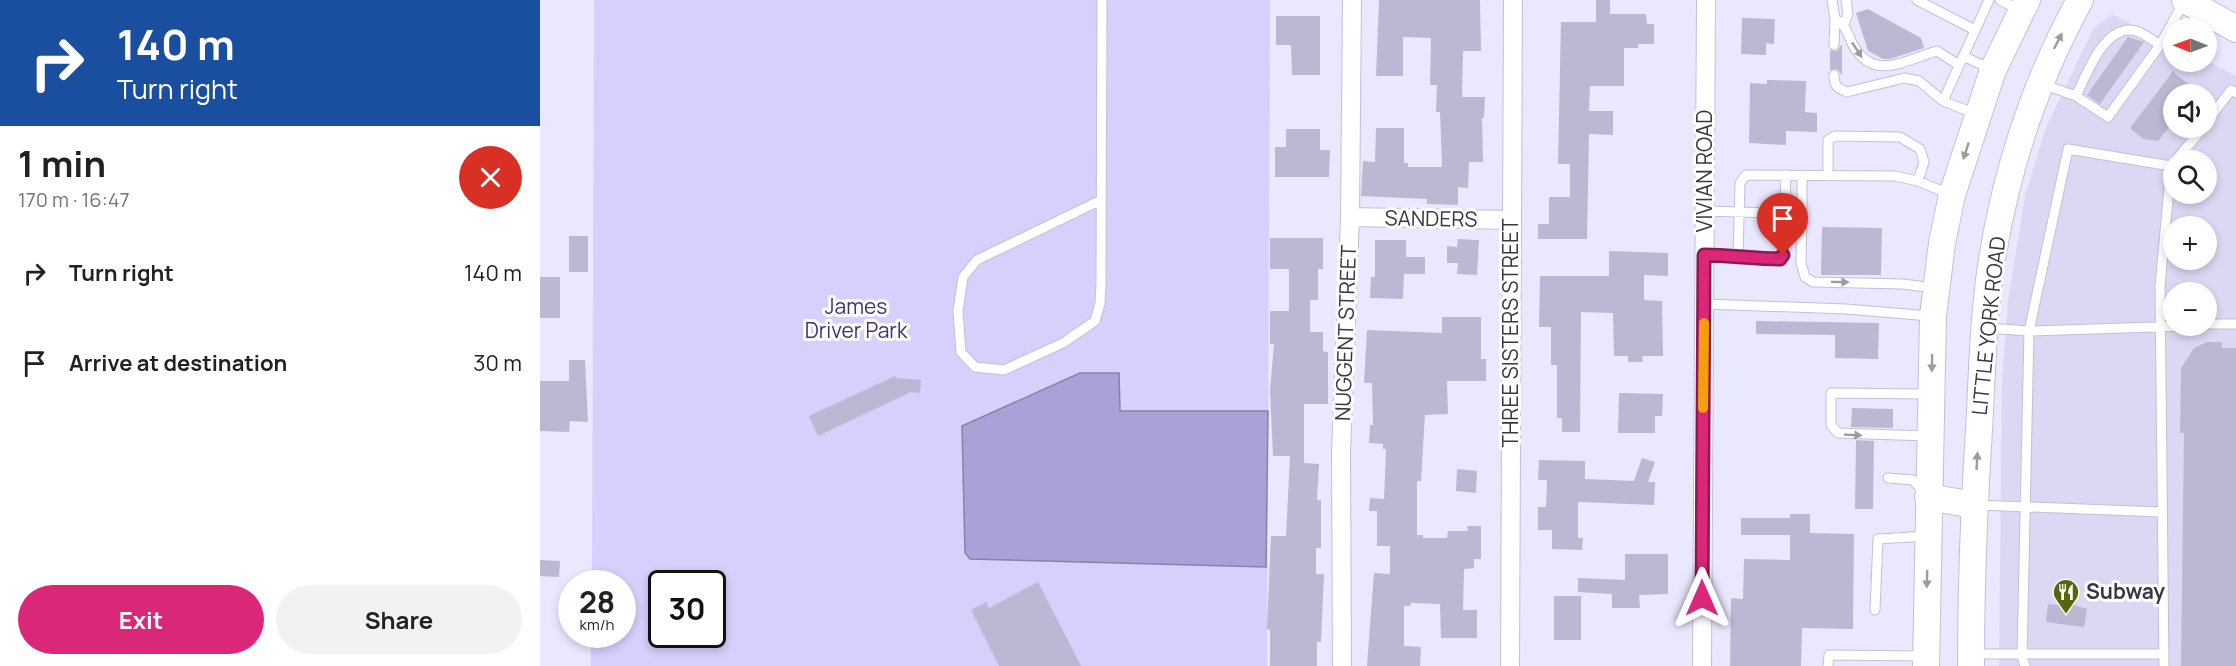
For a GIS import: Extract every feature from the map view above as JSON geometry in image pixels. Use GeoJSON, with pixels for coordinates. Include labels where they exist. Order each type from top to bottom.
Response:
{"type":"FeatureCollection","features":[{"type":"Feature","properties":{"kind":"main road","name":"LITTLE YORK ROAD"},"geometry":{"type":"LineString","coordinates":[[1971,660],[1974,505],[1991,266],[2004,208],[2039,83],[2055,46],[2080,0]]}},
{"type":"Feature","properties":{"kind":"main road"},"geometry":{"type":"LineString","coordinates":[[2185,0],[2236,29]]}},
{"type":"Feature","properties":{"kind":"main road"},"geometry":{"type":"LineString","coordinates":[[1926,661],[1928,497],[1935,288],[1952,195],[1993,70],[2018,3]]}},
{"type":"Feature","properties":{"kind":"main road"},"geometry":{"type":"LineString","coordinates":[[1928,497],[1974,505]]}},
{"type":"Feature","properties":{"kind":"street","name":"NUGGENT STREET"},"geometry":{"type":"LineString","coordinates":[[1342,666],[1341,452],[1350,217],[1352,0]]}},
{"type":"Feature","properties":{"kind":"street","name":"THREE SISTERS STREET"},"geometry":{"type":"LineString","coordinates":[[1510,666],[1513,0]]}},
{"type":"Feature","properties":{"kind":"street","name":"VIVIAN ROAD"},"geometry":{"type":"LineString","coordinates":[[1702,666],[1706,0]]}},
{"type":"Feature","properties":{"kind":"street","name":"SANDERS"},"geometry":{"type":"LineString","coordinates":[[1350,217],[1512,220]]}},
{"type":"Feature","properties":{"kind":"lane"},"geometry":{"type":"LineString","coordinates":[[1101,200],[977,260],[963,277],[958,311],[961,352],[975,367],[1004,370],[1063,343],[1095,321],[1100,303],[1101,200],[1102,0]]}},
{"type":"Feature","properties":{"kind":"lane"},"geometry":{"type":"LineString","coordinates":[[1832,0],[1840,22],[1860,57],[1873,66],[1919,81],[1943,101],[1978,115]]}},
{"type":"Feature","properties":{"kind":"lane"},"geometry":{"type":"LineString","coordinates":[[1834,45],[1840,22],[1848,14],[1846,0]]}},
{"type":"Feature","properties":{"kind":"lane"},"geometry":{"type":"LineString","coordinates":[[1917,0],[1975,30]]}},
{"type":"Feature","properties":{"kind":"lane"},"geometry":{"type":"LineString","coordinates":[[1943,101],[1989,0]]}},
{"type":"Feature","properties":{"kind":"lane"},"geometry":{"type":"LineString","coordinates":[[2039,83],[2076,96],[2108,117],[2160,45],[2185,0]]}},
{"type":"Feature","properties":{"kind":"lane"},"geometry":{"type":"LineString","coordinates":[[2076,96],[2101,47],[2109,39],[2125,31],[2133,30],[2160,45]]}},
{"type":"Feature","properties":{"kind":"lane"},"geometry":{"type":"LineString","coordinates":[[1882,68],[1937,51],[1993,70]]}},
{"type":"Feature","properties":{"kind":"lane"},"geometry":{"type":"LineString","coordinates":[[1834,75],[1834,83],[1838,89],[1847,92],[1904,78]]}},
{"type":"Feature","properties":{"kind":"lane"},"geometry":{"type":"LineString","coordinates":[[2217,110],[2234,89]]}},
{"type":"Feature","properties":{"kind":"lane"},"geometry":{"type":"LineString","coordinates":[[1828,176],[1828,140],[1835,136],[1900,137],[1920,149],[1924,162],[1917,181]]}},
{"type":"Feature","properties":{"kind":"lane"},"geometry":{"type":"LineString","coordinates":[[2184,150],[2194,138]]}},
{"type":"Feature","properties":{"kind":"lane"},"geometry":{"type":"LineString","coordinates":[[2025,666],[2022,656],[2023,508],[2029,331],[2068,149],[2163,162]]}},
{"type":"Feature","properties":{"kind":"lane"},"geometry":{"type":"LineString","coordinates":[[1738,256],[1740,183],[1746,175],[1895,176],[1917,181],[1952,195]]}},
{"type":"Feature","properties":{"kind":"lane"},"geometry":{"type":"LineString","coordinates":[[1704,255],[1738,256],[1745,260],[1780,259],[1783,255],[1786,175]]}},
{"type":"Feature","properties":{"kind":"lane"},"geometry":{"type":"LineString","coordinates":[[1802,176],[1801,263],[1805,277],[1813,282],[1902,284],[1935,288]]}},
{"type":"Feature","properties":{"kind":"lane"},"geometry":{"type":"LineString","coordinates":[[2164,666],[2160,286],[2169,204]]}},
{"type":"Feature","properties":{"kind":"lane"},"geometry":{"type":"LineString","coordinates":[[1704,211],[1802,214]]}},
{"type":"Feature","properties":{"kind":"lane"},"geometry":{"type":"LineString","coordinates":[[1704,304],[1846,309],[1933,316]]}},
{"type":"Feature","properties":{"kind":"lane"},"geometry":{"type":"LineString","coordinates":[[2217,324],[2236,324]]}},
{"type":"Feature","properties":{"kind":"lane"},"geometry":{"type":"LineString","coordinates":[[1985,327],[2029,331],[2162,327]]}},
{"type":"Feature","properties":{"kind":"lane"},"geometry":{"type":"LineString","coordinates":[[1930,436],[1838,433],[1831,425],[1831,393],[1931,394]]}},
{"type":"Feature","properties":{"kind":"lane"},"geometry":{"type":"LineString","coordinates":[[1887,478],[1913,480],[1928,497]]}},
{"type":"Feature","properties":{"kind":"lane"},"geometry":{"type":"LineString","coordinates":[[1974,505],[2162,512]]}},
{"type":"Feature","properties":{"kind":"lane"},"geometry":{"type":"LineString","coordinates":[[1875,610],[1878,539],[1928,536]]}},
{"type":"Feature","properties":{"kind":"lane"},"geometry":{"type":"LineString","coordinates":[[1971,660],[2022,656],[2164,654]]}},
{"type":"Feature","properties":{"kind":"lane"},"geometry":{"type":"LineString","coordinates":[[1828,666],[1829,655],[1873,655],[1926,661]]}},
{"type":"Feature","properties":{"kind":"lane"},"geometry":{"type":"LineString","coordinates":[[1872,666],[1873,655]]}},
{"type":"Feature","properties":{"kind":"shaded area"},"geometry":{"type":"Polygon","coordinates":[[[2112,14],[2163,40],[2163,72],[2217,72],[2217,66],[2236,76],[2236,666],[1999,666],[2002,380],[2008,300],[2025,196],[2045,130],[2093,29],[2112,14]]]}},
{"type":"Feature","properties":{"kind":"shaded area"},"geometry":{"type":"Polygon","coordinates":[[[1080,373],[1119,373],[1120,411],[1268,411],[1266,567],[970,559],[965,553],[962,426],[1080,373]]]}},
{"type":"Feature","properties":{"kind":"green space","name":"James Driver Park"},"geometry":{"type":"Polygon","coordinates":[[[594,0],[1270,0],[1267,666],[591,666],[591,648],[636,648],[636,570],[592,570],[594,0]]]}},
{"type":"Feature","properties":{"kind":"building"},"geometry":{"type":"Polygon","coordinates":[[[1379,0],[1480,0],[1481,51],[1463,51],[1462,97],[1485,97],[1484,118],[1482,118],[1483,162],[1469,162],[1468,188],[1458,187],[1458,205],[1427,204],[1427,199],[1361,196],[1363,161],[1375,162],[1376,128],[1404,128],[1404,163],[1408,163],[1408,167],[1442,167],[1440,112],[1436,112],[1437,85],[1430,85],[1431,38],[1403,37],[1403,76],[1376,76],[1379,0]]]}},
{"type":"Feature","properties":{"kind":"building"},"geometry":{"type":"Polygon","coordinates":[[[1596,0],[1610,0],[1610,14],[1646,14],[1647,24],[1654,24],[1654,44],[1638,44],[1638,48],[1624,48],[1624,86],[1590,86],[1589,111],[1613,111],[1613,135],[1589,134],[1587,239],[1538,239],[1538,224],[1549,224],[1549,197],[1570,197],[1570,164],[1558,164],[1561,22],[1596,22],[1596,0]]]}},
{"type":"Feature","properties":{"kind":"building"},"geometry":{"type":"Polygon","coordinates":[[[1868,9],[1921,38],[1924,48],[1890,59],[1883,59],[1868,51],[1856,13],[1868,9]]]}},
{"type":"Feature","properties":{"kind":"building"},"geometry":{"type":"Polygon","coordinates":[[[1276,16],[1320,16],[1320,75],[1292,75],[1291,45],[1276,45],[1276,16]]]}},
{"type":"Feature","properties":{"kind":"building"},"geometry":{"type":"Polygon","coordinates":[[[1742,18],[1775,19],[1774,44],[1766,43],[1766,55],[1741,54],[1742,18]]]}},
{"type":"Feature","properties":{"kind":"building"},"geometry":{"type":"Polygon","coordinates":[[[2128,37],[2144,42],[2100,104],[2087,95],[2128,37]]]}},
{"type":"Feature","properties":{"kind":"building"},"geometry":{"type":"Polygon","coordinates":[[[1841,45],[1842,75],[1837,69],[1830,70],[1830,50],[1837,51],[1841,45]]]}},
{"type":"Feature","properties":{"kind":"building"},"geometry":{"type":"Polygon","coordinates":[[[2174,72],[2189,84],[2163,84],[2174,72]]]}},
{"type":"Feature","properties":{"kind":"building"},"geometry":{"type":"Polygon","coordinates":[[[1767,80],[1806,81],[1805,112],[1817,113],[1817,132],[1786,131],[1786,145],[1749,143],[1750,83],[1767,84],[1767,80]]]}},
{"type":"Feature","properties":{"kind":"building"},"geometry":{"type":"Polygon","coordinates":[[[2163,84],[2163,135],[2158,141],[2143,139],[2130,128],[2163,84]]]}},
{"type":"Feature","properties":{"kind":"building"},"geometry":{"type":"Polygon","coordinates":[[[1286,129],[1320,129],[1320,150],[1330,150],[1329,177],[1275,177],[1275,147],[1286,147],[1286,129]]]}},
{"type":"Feature","properties":{"kind":"building"},"geometry":{"type":"Polygon","coordinates":[[[1822,227],[1882,228],[1881,275],[1821,275],[1822,227]]]}},
{"type":"Feature","properties":{"kind":"building"},"geometry":{"type":"Polygon","coordinates":[[[569,236],[588,236],[588,272],[569,272],[569,236]]]}},
{"type":"Feature","properties":{"kind":"building"},"geometry":{"type":"Polygon","coordinates":[[[1270,238],[1323,238],[1323,269],[1318,269],[1318,300],[1310,300],[1310,332],[1323,332],[1323,351],[1328,352],[1328,404],[1304,404],[1304,463],[1319,464],[1317,500],[1321,500],[1321,548],[1316,548],[1316,574],[1324,574],[1321,642],[1317,642],[1317,666],[1270,666],[1270,630],[1267,629],[1271,536],[1286,536],[1290,456],[1273,456],[1270,390],[1274,344],[1270,344],[1270,311],[1289,311],[1289,269],[1270,269],[1270,238]]]}},
{"type":"Feature","properties":{"kind":"building"},"geometry":{"type":"Polygon","coordinates":[[[1458,239],[1479,240],[1477,275],[1457,274],[1458,263],[1447,263],[1447,246],[1457,247],[1458,239]]]}},
{"type":"Feature","properties":{"kind":"building"},"geometry":{"type":"Polygon","coordinates":[[[1375,240],[1406,240],[1406,257],[1425,257],[1425,274],[1404,274],[1403,299],[1370,298],[1371,277],[1375,277],[1375,240]]]}},
{"type":"Feature","properties":{"kind":"building"},"geometry":{"type":"Polygon","coordinates":[[[1609,251],[1668,253],[1668,276],[1644,275],[1644,300],[1662,301],[1663,356],[1642,356],[1643,362],[1628,362],[1628,356],[1614,356],[1613,313],[1581,312],[1580,432],[1562,432],[1562,418],[1557,418],[1557,365],[1551,365],[1551,327],[1539,327],[1540,276],[1609,276],[1609,251]]]}},
{"type":"Feature","properties":{"kind":"building"},"geometry":{"type":"Polygon","coordinates":[[[540,277],[560,277],[560,318],[540,318],[540,277]]]}},
{"type":"Feature","properties":{"kind":"building"},"geometry":{"type":"Polygon","coordinates":[[[1442,317],[1481,317],[1481,359],[1486,359],[1486,381],[1447,381],[1448,414],[1425,415],[1421,481],[1417,481],[1417,535],[1423,535],[1423,538],[1447,538],[1448,531],[1468,531],[1467,526],[1481,526],[1481,559],[1474,559],[1474,568],[1464,569],[1463,610],[1477,610],[1477,638],[1441,638],[1440,604],[1411,603],[1410,606],[1404,606],[1404,646],[1421,647],[1420,666],[1367,666],[1374,573],[1390,574],[1390,546],[1377,546],[1377,511],[1369,511],[1370,498],[1384,499],[1386,449],[1383,449],[1383,444],[1369,443],[1370,425],[1373,425],[1372,383],[1364,383],[1367,330],[1442,333],[1442,317]]]}},
{"type":"Feature","properties":{"kind":"building"},"geometry":{"type":"Polygon","coordinates":[[[1756,321],[1879,323],[1878,359],[1835,358],[1835,335],[1756,334],[1756,321]]]}},
{"type":"Feature","properties":{"kind":"building"},"geometry":{"type":"Polygon","coordinates":[[[2207,342],[2222,342],[2222,348],[2236,348],[2236,666],[2181,666],[2184,433],[2180,433],[2181,368],[2194,348],[2207,342]]]}},
{"type":"Feature","properties":{"kind":"building"},"geometry":{"type":"Polygon","coordinates":[[[569,360],[585,360],[588,422],[570,421],[569,432],[540,431],[540,381],[569,381],[569,360]]]}},
{"type":"Feature","properties":{"kind":"building"},"geometry":{"type":"Polygon","coordinates":[[[895,376],[896,378],[921,380],[920,393],[911,392],[818,436],[809,416],[895,376]]]}},
{"type":"Feature","properties":{"kind":"building"},"geometry":{"type":"Polygon","coordinates":[[[1619,393],[1663,394],[1662,416],[1655,416],[1655,433],[1618,433],[1619,393]]]}},
{"type":"Feature","properties":{"kind":"building"},"geometry":{"type":"Polygon","coordinates":[[[1852,408],[1893,409],[1893,428],[1851,427],[1852,408]]]}},
{"type":"Feature","properties":{"kind":"building"},"geometry":{"type":"Polygon","coordinates":[[[1856,440],[1874,441],[1873,509],[1855,509],[1856,440]]]}},
{"type":"Feature","properties":{"kind":"building"},"geometry":{"type":"Polygon","coordinates":[[[1642,458],[1655,462],[1648,482],[1655,482],[1654,505],[1578,502],[1578,538],[1583,538],[1582,550],[1552,549],[1552,530],[1538,530],[1538,507],[1546,507],[1547,480],[1538,480],[1539,460],[1585,461],[1585,479],[1634,481],[1642,458]]]}},
{"type":"Feature","properties":{"kind":"building"},"geometry":{"type":"Polygon","coordinates":[[[1457,469],[1477,471],[1476,493],[1456,491],[1457,469]]]}},
{"type":"Feature","properties":{"kind":"building"},"geometry":{"type":"Polygon","coordinates":[[[1790,514],[1810,514],[1810,533],[1854,534],[1853,629],[1802,628],[1801,666],[1730,666],[1731,598],[1743,599],[1744,559],[1790,560],[1790,535],[1741,535],[1741,518],[1790,518],[1790,514]]]}},
{"type":"Feature","properties":{"kind":"building"},"geometry":{"type":"Polygon","coordinates":[[[1625,554],[1668,554],[1668,594],[1639,595],[1640,608],[1612,608],[1612,594],[1578,592],[1578,578],[1625,580],[1625,554]]]}},
{"type":"Feature","properties":{"kind":"building"},"geometry":{"type":"Polygon","coordinates":[[[540,560],[560,561],[558,577],[540,576],[540,560]]]}},
{"type":"Feature","properties":{"kind":"building"},"geometry":{"type":"Polygon","coordinates":[[[1038,582],[1081,666],[999,666],[971,610],[986,602],[989,608],[1038,582]]]}},
{"type":"Feature","properties":{"kind":"building"},"geometry":{"type":"Polygon","coordinates":[[[1554,596],[1581,596],[1581,640],[1554,640],[1554,596]]]}},
{"type":"Feature","properties":{"kind":"building","name":"Subway"},"geometry":{"type":"Polygon","coordinates":[[[2065,602],[2087,609],[2084,627],[2046,622],[2048,604],[2065,606],[2065,602]]]}},
{"type":"Feature","properties":{"kind":"slow traffic"},"geometry":{"type":"LineString","coordinates":[[1703,408],[1704,323]]}},
{"type":"Feature","properties":{"kind":"place","name":"Subway"},"geometry":{"type":"Point","coordinates":[2066,615]}},
{"type":"Feature","properties":{"kind":"route"},"geometry":{"type":"LineString","coordinates":[[1702,598],[1704,255],[1738,256],[1745,260],[1780,259],[1783,255]]}}]}
